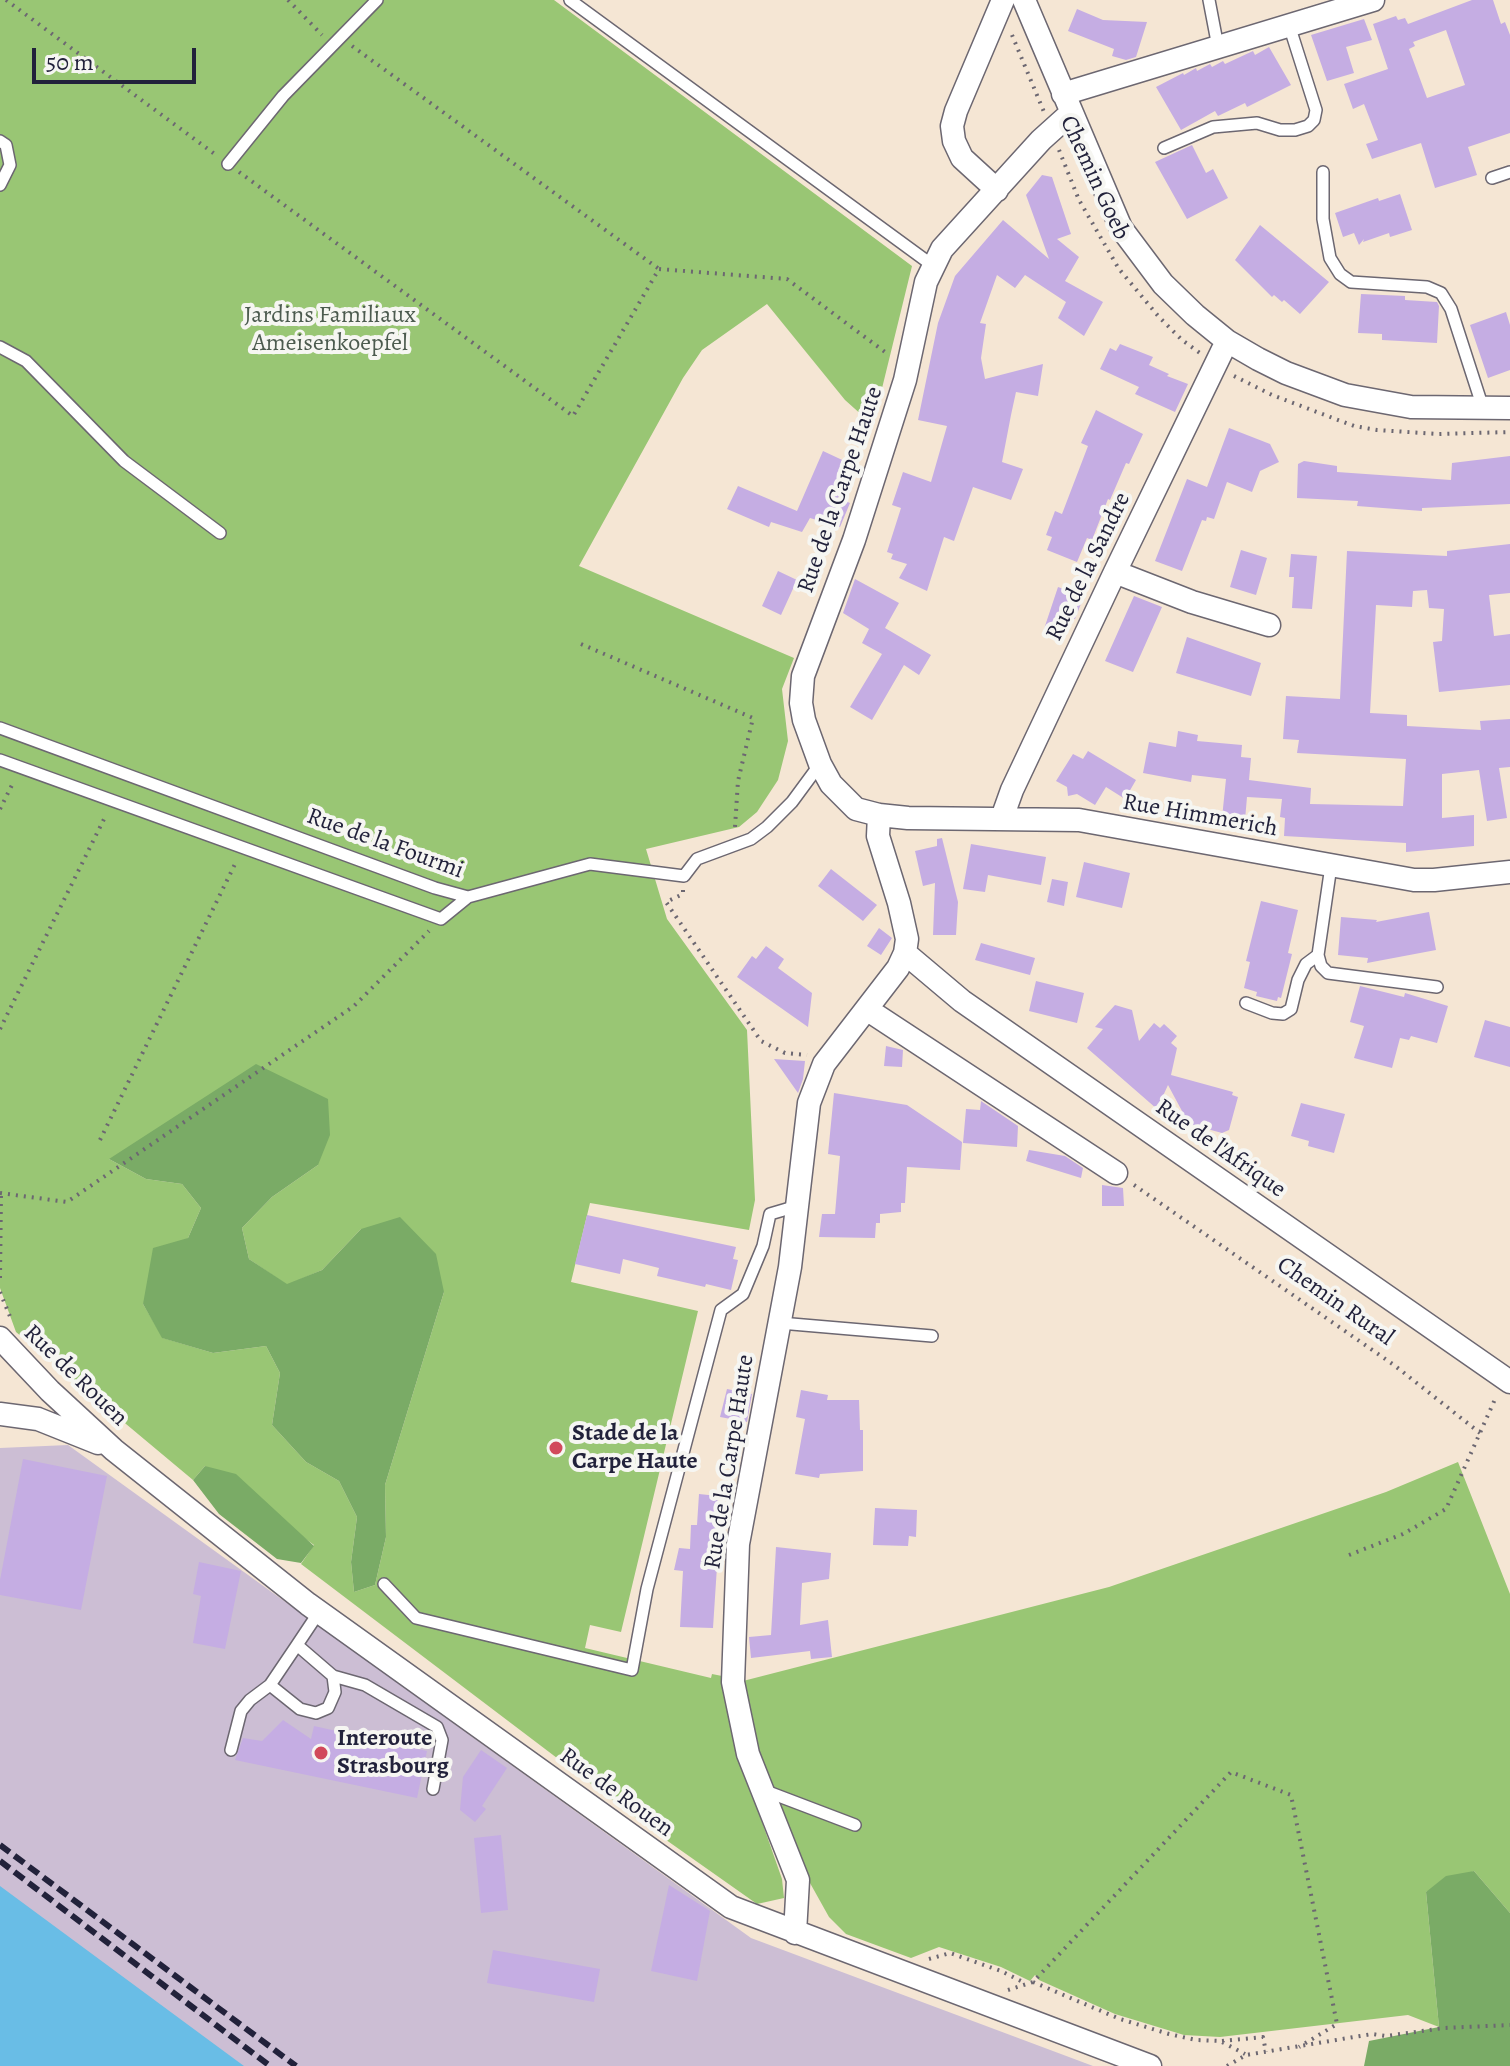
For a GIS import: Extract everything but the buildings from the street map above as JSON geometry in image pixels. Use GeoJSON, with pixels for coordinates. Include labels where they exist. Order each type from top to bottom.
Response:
{"type":"FeatureCollection","features":[{"type":"Feature","properties":{"kind":"street"},"geometry":{"type":"LineString","coordinates":[[1024,0],[1116,218],[1142,258],[1174,295],[1227,341],[1286,373],[1345,395],[1411,407],[1510,408]]}},
{"type":"Feature","properties":{"kind":"street"},"geometry":{"type":"LineString","coordinates":[[1067,104],[1218,47],[1346,4],[1373,0]]}},
{"type":"Feature","properties":{"kind":"street"},"geometry":{"type":"LineString","coordinates":[[997,190],[962,158],[954,141],[952,126],[1002,4]]}},
{"type":"Feature","properties":{"kind":"street","name":"Rue de la Carpe Haute"},"geometry":{"type":"LineString","coordinates":[[879,815],[856,809],[843,799],[820,764],[801,703],[803,676],[854,540],[909,363],[932,265],[942,249],[1051,131],[1067,104]]}},
{"type":"Feature","properties":{"kind":"street","name":"Rue de la Sandre"},"geometry":{"type":"LineString","coordinates":[[1002,818],[1012,790],[1227,341]]}},
{"type":"Feature","properties":{"kind":"street"},"geometry":{"type":"LineString","coordinates":[[1115,572],[1192,602],[1269,625]]}},
{"type":"Feature","properties":{"kind":"street"},"geometry":{"type":"LineString","coordinates":[[879,815],[878,836],[899,903],[907,939],[905,953]]}},
{"type":"Feature","properties":{"kind":"street","name":"Rue Himmerich"},"geometry":{"type":"LineString","coordinates":[[879,815],[1079,820],[1414,880],[1510,872]]}},
{"type":"Feature","properties":{"kind":"street","name":"Rue de la Carpe Haute"},"geometry":{"type":"LineString","coordinates":[[795,1933],[798,1880],[748,1754],[733,1682],[738,1544],[790,1267],[809,1103],[824,1064],[868,1010],[905,953]]}},
{"type":"Feature","properties":{"kind":"street","name":"Rue de l'Afrique"},"geometry":{"type":"LineString","coordinates":[[905,953],[962,1001],[1507,1380]]}},
{"type":"Feature","properties":{"kind":"street"},"geometry":{"type":"LineString","coordinates":[[868,1010],[1116,1173]]}},
{"type":"Feature","properties":{"kind":"street","name":"Rue de Rouen"},"geometry":{"type":"LineString","coordinates":[[0,1338],[50,1391],[114,1450],[319,1612],[731,1907],[1150,2066]]}},
{"type":"Feature","properties":{"kind":"street","name":"Rue de Rouen"},"geometry":{"type":"LineString","coordinates":[[0,1414],[38,1419],[114,1450]]}},
{"type":"Feature","properties":{"kind":"lane"},"geometry":{"type":"LineString","coordinates":[[228,164],[283,96],[377,0]]}},
{"type":"Feature","properties":{"kind":"lane"},"geometry":{"type":"LineString","coordinates":[[570,0],[932,265]]}},
{"type":"Feature","properties":{"kind":"lane"},"geometry":{"type":"LineString","coordinates":[[1209,0],[1218,47]]}},
{"type":"Feature","properties":{"kind":"lane"},"geometry":{"type":"LineString","coordinates":[[1164,148],[1213,127],[1257,123],[1280,130],[1295,130],[1308,126],[1314,120],[1316,110],[1289,25]]}},
{"type":"Feature","properties":{"kind":"lane"},"geometry":{"type":"LineString","coordinates":[[0,141],[6,145],[10,165],[0,185]]}},
{"type":"Feature","properties":{"kind":"lane"},"geometry":{"type":"LineString","coordinates":[[1323,172],[1323,219],[1330,258],[1340,274],[1351,282],[1427,287],[1441,293],[1451,309],[1484,408]]}},
{"type":"Feature","properties":{"kind":"lane"},"geometry":{"type":"LineString","coordinates":[[1492,178],[1510,172]]}},
{"type":"Feature","properties":{"kind":"lane"},"geometry":{"type":"LineString","coordinates":[[0,347],[26,361],[124,461],[220,533]]}},
{"type":"Feature","properties":{"kind":"lane","name":"Rue de la Fourmi"},"geometry":{"type":"LineString","coordinates":[[0,728],[435,888],[468,897],[590,864],[684,876]]}},
{"type":"Feature","properties":{"kind":"lane"},"geometry":{"type":"LineString","coordinates":[[0,760],[441,919],[468,897]]}},
{"type":"Feature","properties":{"kind":"lane"},"geometry":{"type":"LineString","coordinates":[[684,876],[697,859],[751,839],[767,827],[792,802],[820,764]]}},
{"type":"Feature","properties":{"kind":"lane"},"geometry":{"type":"LineString","coordinates":[[1331,866],[1318,955],[1321,966],[1328,973],[1437,987]]}},
{"type":"Feature","properties":{"kind":"lane"},"geometry":{"type":"LineString","coordinates":[[1246,1003],[1272,1013],[1283,1014],[1291,1009],[1298,980],[1306,964],[1318,955]]}},
{"type":"Feature","properties":{"kind":"lane"},"geometry":{"type":"LineString","coordinates":[[384,1584],[416,1618],[632,1670],[647,1589],[721,1310],[743,1294],[763,1246],[770,1214],[797,1206]]}},
{"type":"Feature","properties":{"kind":"lane"},"geometry":{"type":"LineString","coordinates":[[780,1323],[932,1336]]}},
{"type":"Feature","properties":{"kind":"lane"},"geometry":{"type":"LineString","coordinates":[[231,1750],[241,1711],[270,1685],[319,1612]]}},
{"type":"Feature","properties":{"kind":"lane"},"geometry":{"type":"LineString","coordinates":[[297,1645],[333,1676],[365,1685],[437,1727],[442,1740],[433,1789]]}},
{"type":"Feature","properties":{"kind":"lane"},"geometry":{"type":"LineString","coordinates":[[270,1685],[300,1709],[316,1713],[328,1708],[335,1692],[333,1676]]}},
{"type":"Feature","properties":{"kind":"lane"},"geometry":{"type":"LineString","coordinates":[[763,1790],[855,1825]]}},
{"type":"Feature","properties":{"kind":"path"},"geometry":{"type":"LineString","coordinates":[[6,0],[573,416],[659,269]]}},
{"type":"Feature","properties":{"kind":"path"},"geometry":{"type":"LineString","coordinates":[[288,0],[336,42],[659,269],[787,279],[889,355],[909,363]]}},
{"type":"Feature","properties":{"kind":"path","name":"Chemin Goeb"},"geometry":{"type":"LineString","coordinates":[[1002,4],[1079,200],[1119,269],[1182,340],[1217,365],[1272,395],[1354,426],[1426,433],[1510,432]]}},
{"type":"Feature","properties":{"kind":"path"},"geometry":{"type":"LineString","coordinates":[[581,644],[753,718],[738,781],[734,845]]}},
{"type":"Feature","properties":{"kind":"path"},"geometry":{"type":"LineString","coordinates":[[0,809],[20,768]]}},
{"type":"Feature","properties":{"kind":"path"},"geometry":{"type":"LineString","coordinates":[[0,1029],[113,801]]}},
{"type":"Feature","properties":{"kind":"path"},"geometry":{"type":"LineString","coordinates":[[100,1140],[243,848]]}},
{"type":"Feature","properties":{"kind":"path"},"geometry":{"type":"LineString","coordinates":[[684,876],[683,894],[666,902],[761,1041],[785,1053],[831,1056]]}},
{"type":"Feature","properties":{"kind":"path"},"geometry":{"type":"LineString","coordinates":[[0,1278],[1,1193],[67,1202],[354,1006],[441,919]]}},
{"type":"Feature","properties":{"kind":"path","name":"Chemin Rural"},"geometry":{"type":"LineString","coordinates":[[1116,1173],[1394,1365],[1480,1433]]}},
{"type":"Feature","properties":{"kind":"path"},"geometry":{"type":"LineString","coordinates":[[1349,1555],[1403,1534],[1446,1509],[1507,1380]]}},
{"type":"Feature","properties":{"kind":"path"},"geometry":{"type":"LineString","coordinates":[[1266,2052],[1263,2037],[1220,2041],[1182,2037],[1120,2019],[1035,1980],[1231,1772],[1291,1795],[1337,2024],[1299,2047]]}},
{"type":"Feature","properties":{"kind":"path"},"geometry":{"type":"LineString","coordinates":[[892,1969],[950,1953],[1027,1984]]}},
{"type":"Feature","properties":{"kind":"path"},"geometry":{"type":"LineString","coordinates":[[1227,2066],[1246,2055],[1372,2034],[1386,2036],[1444,2028],[1510,2025]]}},
{"type":"Feature","properties":{"kind":"path"},"geometry":{"type":"LineString","coordinates":[[1220,2041],[1246,2055]]}},
{"type":"Feature","properties":{"kind":"shaded area"},"geometry":{"type":"Polygon","coordinates":[[[68,1445],[751,1938],[1093,2066],[0,2066],[0,1448],[68,1445]]]}},
{"type":"Feature","properties":{"kind":"green space","name":"Jardins Familiaux Ameisenkoepfel"},"geometry":{"type":"Polygon","coordinates":[[[0,0],[554,0],[912,266],[873,425],[845,400],[767,304],[702,350],[683,378],[579,566],[794,658],[782,689],[788,741],[778,780],[757,812],[739,827],[646,849],[667,919],[747,1030],[755,1200],[749,1230],[590,1203],[571,1282],[698,1311],[621,1632],[590,1625],[585,1648],[711,1678],[712,1674],[722,1676],[732,1736],[782,1879],[784,1898],[757,1904],[652,1830],[301,1564],[314,1545],[205,1466],[193,1480],[16,1332],[0,1288],[0,0]],[[109,1159],[146,1179],[182,1184],[201,1208],[188,1238],[143,1304],[163,1338],[213,1353],[266,1346],[280,1373],[272,1425],[306,1462],[339,1481],[357,1517],[351,1562],[354,1592],[375,1585],[386,1537],[385,1485],[444,1292],[361,1229],[322,1270],[287,1285],[249,1259],[242,1228],[272,1197],[318,1165],[109,1159]]]}},
{"type":"Feature","properties":{"kind":"green space"},"geometry":{"type":"Polygon","coordinates":[[[256,1064],[328,1099],[330,1135],[318,1165],[272,1197],[242,1228],[249,1259],[287,1284],[322,1270],[361,1229],[400,1217],[436,1254],[444,1292],[385,1485],[386,1537],[375,1585],[354,1592],[351,1562],[357,1517],[339,1481],[306,1462],[272,1425],[280,1373],[266,1346],[213,1353],[162,1338],[143,1304],[153,1248],[188,1238],[201,1208],[182,1184],[146,1179],[109,1159],[256,1064]]]}},
{"type":"Feature","properties":{"kind":"green space"},"geometry":{"type":"Polygon","coordinates":[[[1458,1462],[1510,1594],[1510,1913],[1474,1871],[1426,1892],[1439,2027],[1408,2015],[1220,2037],[1184,2035],[1115,2014],[1039,1980],[1035,1975],[1030,1981],[1001,1967],[939,1947],[911,1958],[846,1934],[829,1917],[810,1883],[759,1751],[743,1681],[1109,1587],[1386,1492],[1458,1462]]]}},
{"type":"Feature","properties":{"kind":"green space"},"geometry":{"type":"Polygon","coordinates":[[[205,1466],[236,1474],[314,1546],[301,1563],[277,1559],[219,1514],[193,1480],[205,1466]]]}},
{"type":"Feature","properties":{"kind":"green space"},"geometry":{"type":"Polygon","coordinates":[[[1474,1871],[1510,1913],[1510,2066],[1364,2066],[1369,2041],[1439,2027],[1426,1892],[1446,1876],[1474,1871]]]}},
{"type":"Feature","properties":{"kind":"water"},"geometry":{"type":"Polygon","coordinates":[[[0,1886],[210,2041],[244,2066],[0,2066],[0,1886]]]}},
{"type":"Feature","properties":{"kind":"railway"},"geometry":{"type":"LineString","coordinates":[[0,1845],[296,2066]]}},
{"type":"Feature","properties":{"kind":"railway"},"geometry":{"type":"LineString","coordinates":[[0,1861],[270,2066]]}},
{"type":"Feature","properties":{"kind":"place","name":"Stade de la Carpe Haute"},"geometry":{"type":"Point","coordinates":[556,1448]}},
{"type":"Feature","properties":{"kind":"place","name":"Interoute Strasbourg"},"geometry":{"type":"Point","coordinates":[321,1753]}}]}
